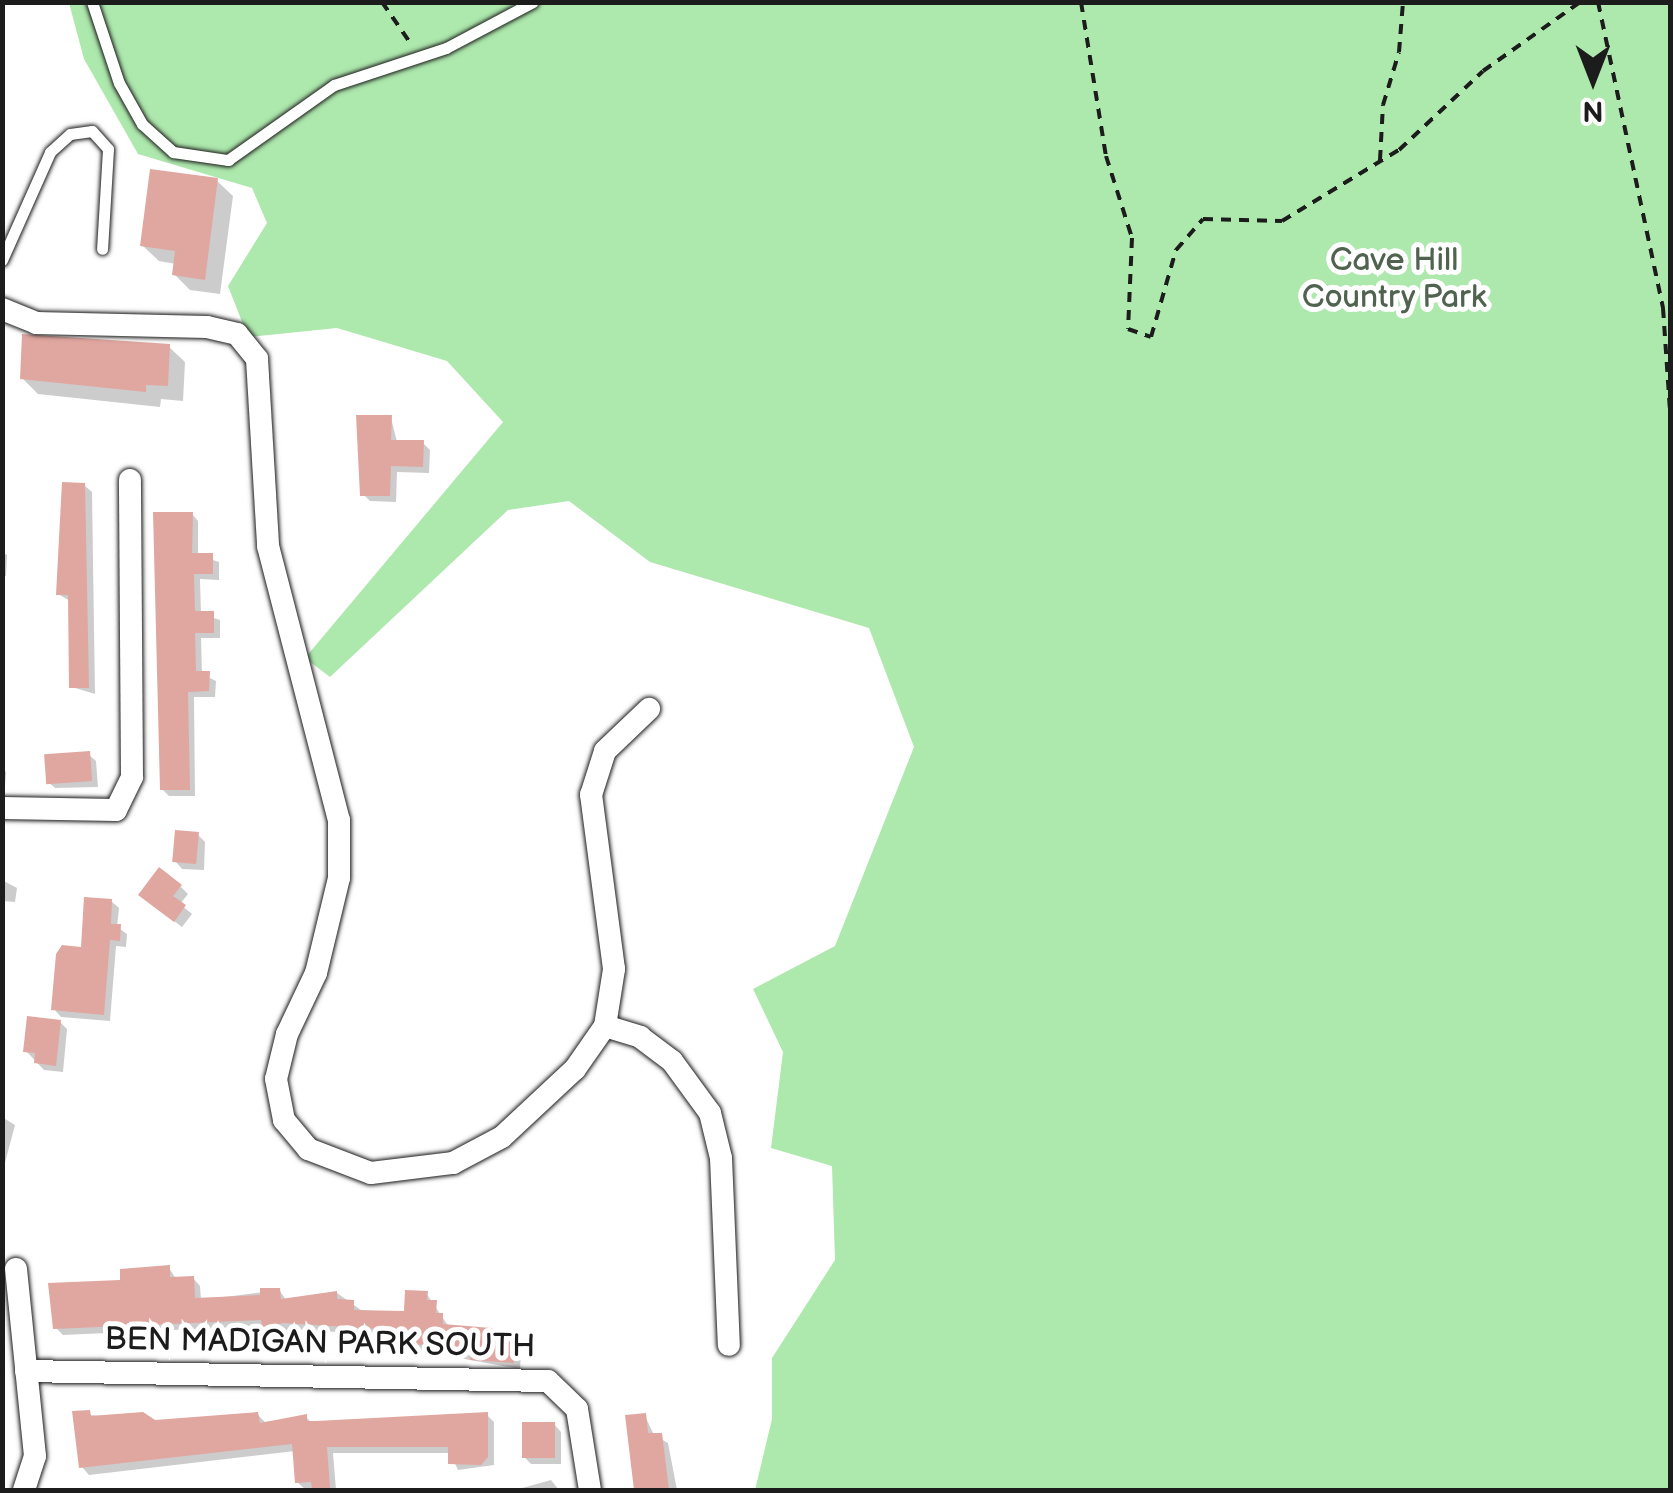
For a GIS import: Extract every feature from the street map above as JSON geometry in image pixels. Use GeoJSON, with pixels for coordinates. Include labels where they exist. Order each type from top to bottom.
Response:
{"type":"FeatureCollection","features":[{"type":"Feature","properties":{"kind":"street"},"geometry":{"type":"LineString","coordinates":[[2,308],[36,323],[207,327],[237,334],[257,358],[268,546],[338,820],[338,878],[316,973],[286,1034],[276,1079],[284,1120],[308,1149],[371,1173],[454,1163],[502,1137],[575,1069],[605,1026],[614,969],[591,795],[605,751],[650,709]]}},
{"type":"Feature","properties":{"kind":"street"},"geometry":{"type":"LineString","coordinates":[[2,808],[116,810],[132,778],[130,480]]}},
{"type":"Feature","properties":{"kind":"street"},"geometry":{"type":"LineString","coordinates":[[605,1026],[640,1037],[672,1061],[697,1086],[710,1113],[721,1158],[729,1345]]}},
{"type":"Feature","properties":{"kind":"street"},"geometry":{"type":"LineString","coordinates":[[16,1270],[35,1456],[24,1490]]}},
{"type":"Feature","properties":{"kind":"street","name":"BEN MADIGAN PARK SOUTH"},"geometry":{"type":"LineString","coordinates":[[26,1372],[548,1381],[576,1409],[590,1490]]}},
{"type":"Feature","properties":{"kind":"lane"},"geometry":{"type":"LineString","coordinates":[[92,2],[118,83],[142,124],[173,152],[228,160],[334,86],[446,48],[532,2]]}},
{"type":"Feature","properties":{"kind":"lane"},"geometry":{"type":"LineString","coordinates":[[2,260],[50,152],[70,134],[92,132],[108,149],[102,248]]}},
{"type":"Feature","properties":{"kind":"path"},"geometry":{"type":"LineString","coordinates":[[1082,2],[1106,156],[1132,238],[1128,329],[1152,337],[1176,250],[1204,219],[1282,221],[1380,162],[1483,71],[1580,2]]}},
{"type":"Feature","properties":{"kind":"path"},"geometry":{"type":"LineString","coordinates":[[1380,162],[1383,106],[1399,52],[1403,2]]}},
{"type":"Feature","properties":{"kind":"path"},"geometry":{"type":"LineString","coordinates":[[1598,2],[1663,308],[1670,412]]}},
{"type":"Feature","properties":{"kind":"green space","name":"Cave Hill Country Park"},"geometry":{"type":"Polygon","coordinates":[[[69,3],[1670,3],[1670,1490],[755,1490],[772,1419],[772,1358],[835,1260],[832,1166],[771,1148],[783,1052],[753,989],[835,946],[914,747],[869,628],[650,562],[569,501],[508,510],[330,677],[305,658],[503,422],[447,361],[337,328],[248,337],[228,286],[267,223],[252,188],[138,154],[84,59],[69,3]]]}},
{"type":"Feature","properties":{"kind":"building"},"geometry":{"type":"Polygon","coordinates":[[[150,169],[218,178],[205,280],[172,275],[175,251],[140,246],[150,169]]]}},
{"type":"Feature","properties":{"kind":"building"},"geometry":{"type":"Polygon","coordinates":[[[22,334],[170,344],[168,386],[146,385],[146,392],[20,379],[22,334]]]}},
{"type":"Feature","properties":{"kind":"building"},"geometry":{"type":"Polygon","coordinates":[[[356,415],[392,415],[391,440],[424,440],[423,467],[391,466],[390,496],[360,496],[356,415]]]}},
{"type":"Feature","properties":{"kind":"building"},"geometry":{"type":"Polygon","coordinates":[[[62,482],[85,483],[89,688],[69,688],[68,595],[56,595],[62,482]]]}},
{"type":"Feature","properties":{"kind":"building"},"geometry":{"type":"Polygon","coordinates":[[[153,512],[193,512],[192,553],[213,553],[213,574],[194,574],[195,611],[214,611],[214,633],[195,633],[196,671],[210,671],[209,691],[188,692],[190,790],[160,790],[153,512]]]}},
{"type":"Feature","properties":{"kind":"building"},"geometry":{"type":"Polygon","coordinates":[[[90,751],[92,781],[46,784],[44,754],[90,751]]]}},
{"type":"Feature","properties":{"kind":"building"},"geometry":{"type":"Polygon","coordinates":[[[175,830],[199,832],[196,864],[172,862],[175,830]]]}},
{"type":"Feature","properties":{"kind":"building"},"geometry":{"type":"Polygon","coordinates":[[[159,867],[182,885],[173,896],[186,905],[174,922],[138,895],[159,867]]]}},
{"type":"Feature","properties":{"kind":"building"},"geometry":{"type":"Polygon","coordinates":[[[84,897],[112,899],[111,924],[121,924],[120,941],[110,940],[104,1015],[51,1010],[56,954],[62,945],[81,947],[84,897]]]}},
{"type":"Feature","properties":{"kind":"building"},"geometry":{"type":"Polygon","coordinates":[[[27,1016],[61,1020],[56,1066],[34,1063],[35,1053],[23,1052],[27,1016]]]}},
{"type":"Feature","properties":{"kind":"building"},"geometry":{"type":"Polygon","coordinates":[[[170,1265],[170,1277],[194,1276],[195,1298],[260,1295],[260,1288],[280,1288],[281,1299],[337,1291],[337,1299],[354,1300],[354,1310],[404,1311],[405,1290],[428,1291],[427,1300],[437,1300],[436,1313],[443,1313],[443,1324],[503,1329],[502,1341],[514,1342],[514,1363],[470,1360],[471,1350],[394,1342],[394,1330],[283,1323],[262,1328],[261,1320],[53,1329],[48,1283],[120,1280],[120,1269],[170,1265]]]}},
{"type":"Feature","properties":{"kind":"building"},"geometry":{"type":"Polygon","coordinates":[[[90,1410],[91,1416],[143,1412],[155,1420],[258,1412],[260,1423],[307,1414],[307,1421],[316,1421],[488,1412],[488,1457],[481,1465],[448,1464],[448,1447],[327,1447],[330,1488],[312,1489],[311,1482],[295,1483],[292,1444],[79,1468],[72,1411],[90,1410]]]}},
{"type":"Feature","properties":{"kind":"building"},"geometry":{"type":"Polygon","coordinates":[[[646,1413],[648,1433],[662,1433],[669,1490],[634,1490],[625,1415],[646,1413]]]}},
{"type":"Feature","properties":{"kind":"building"},"geometry":{"type":"Polygon","coordinates":[[[522,1422],[555,1422],[555,1458],[522,1458],[522,1422]]]}}]}
